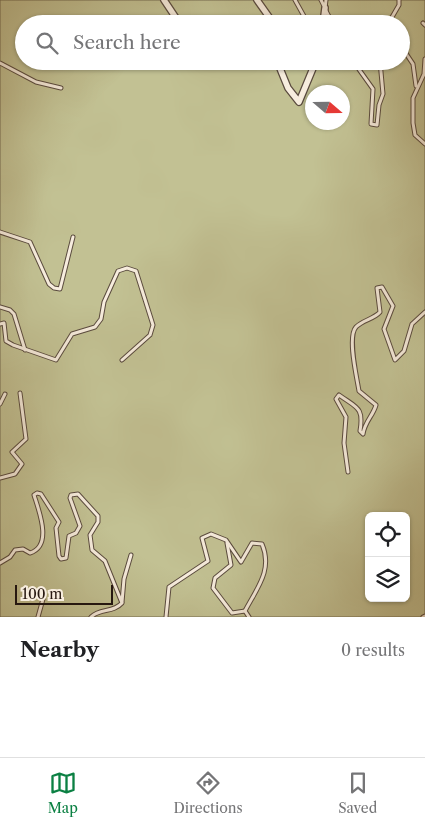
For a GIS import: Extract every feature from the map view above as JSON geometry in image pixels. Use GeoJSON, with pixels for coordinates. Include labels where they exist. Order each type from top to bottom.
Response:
{"type":"FeatureCollection","features":[{"type":"Feature","properties":{"kind":"street"},"geometry":{"type":"LineString","coordinates":[[164,0],[174,15]]}},
{"type":"Feature","properties":{"kind":"street"},"geometry":{"type":"LineString","coordinates":[[257,0],[268,15]]}},
{"type":"Feature","properties":{"kind":"street"},"geometry":{"type":"LineString","coordinates":[[324,15],[325,8]]}},
{"type":"Feature","properties":{"kind":"street"},"geometry":{"type":"LineString","coordinates":[[281,70],[288,88],[299,102],[312,70]]}},
{"type":"Feature","properties":{"kind":"lane"},"geometry":{"type":"LineString","coordinates":[[295,0],[303,15]]}},
{"type":"Feature","properties":{"kind":"lane"},"geometry":{"type":"LineString","coordinates":[[321,0],[328,15]]}},
{"type":"Feature","properties":{"kind":"lane"},"geometry":{"type":"LineString","coordinates":[[325,8],[326,0]]}},
{"type":"Feature","properties":{"kind":"lane"},"geometry":{"type":"LineString","coordinates":[[393,15],[399,6],[399,0]]}},
{"type":"Feature","properties":{"kind":"lane"},"geometry":{"type":"LineString","coordinates":[[425,59],[424,74],[416,86],[413,98],[415,135],[425,144]]}},
{"type":"Feature","properties":{"kind":"lane"},"geometry":{"type":"LineString","coordinates":[[410,60],[413,64],[416,86]]}},
{"type":"Feature","properties":{"kind":"lane"},"geometry":{"type":"LineString","coordinates":[[0,63],[36,82],[61,88]]}},
{"type":"Feature","properties":{"kind":"lane"},"geometry":{"type":"LineString","coordinates":[[359,70],[373,89],[371,124],[377,125],[379,105],[383,94],[381,70]]}},
{"type":"Feature","properties":{"kind":"lane"},"geometry":{"type":"LineString","coordinates":[[0,232],[30,242],[49,284],[54,288],[60,289],[73,237]]}},
{"type":"Feature","properties":{"kind":"lane"},"geometry":{"type":"LineString","coordinates":[[0,324],[4,324],[6,341],[24,350],[56,360],[72,334],[95,327],[101,320],[108,291],[118,271],[127,268],[136,271],[153,325],[150,335],[122,360]]}},
{"type":"Feature","properties":{"kind":"lane"},"geometry":{"type":"LineString","coordinates":[[348,472],[344,443],[346,417],[336,400],[339,395],[359,409],[363,416],[360,431],[363,434],[364,424],[374,412],[376,405],[359,391],[353,357],[353,332],[356,327],[380,312],[377,288],[382,287],[393,306],[384,329],[395,360],[404,351],[412,324],[425,312]]}},
{"type":"Feature","properties":{"kind":"lane"},"geometry":{"type":"LineString","coordinates":[[0,307],[10,310],[14,314],[24,350]]}},
{"type":"Feature","properties":{"kind":"lane"},"geometry":{"type":"LineString","coordinates":[[0,404],[5,394]]}},
{"type":"Feature","properties":{"kind":"lane"},"geometry":{"type":"LineString","coordinates":[[0,478],[15,474],[22,464],[12,452],[26,439],[20,394]]}},
{"type":"Feature","properties":{"kind":"lane"},"geometry":{"type":"LineString","coordinates":[[0,563],[10,557],[15,550],[23,549],[30,553],[36,551],[40,545],[43,532],[34,495],[37,493],[41,494],[57,516],[59,522],[56,528],[59,556],[65,559],[69,536],[76,534],[80,526],[70,498],[72,495],[78,494],[98,516],[98,522],[90,535],[92,550],[105,561],[122,603]]}},
{"type":"Feature","properties":{"kind":"lane"},"geometry":{"type":"LineString","coordinates":[[166,617],[169,587],[208,561],[202,538],[212,534],[226,540],[241,562],[252,543],[262,544],[267,555],[266,570],[246,611]]}},
{"type":"Feature","properties":{"kind":"lane"},"geometry":{"type":"LineString","coordinates":[[226,540],[231,565],[215,578],[212,588],[232,613],[246,611]]}},
{"type":"Feature","properties":{"kind":"lane"},"geometry":{"type":"LineString","coordinates":[[91,617],[96,613],[117,608],[122,603],[124,579],[131,556]]}},
{"type":"Feature","properties":{"kind":"lane"},"geometry":{"type":"LineString","coordinates":[[38,617],[43,599]]}},
{"type":"Feature","properties":{"kind":"lane"},"geometry":{"type":"LineString","coordinates":[[246,611],[249,617]]}},
{"type":"Feature","properties":{"kind":"shaded area"},"geometry":{"type":"Polygon","coordinates":[[[0,0],[425,0],[425,617],[0,617],[0,0]]]}}]}
